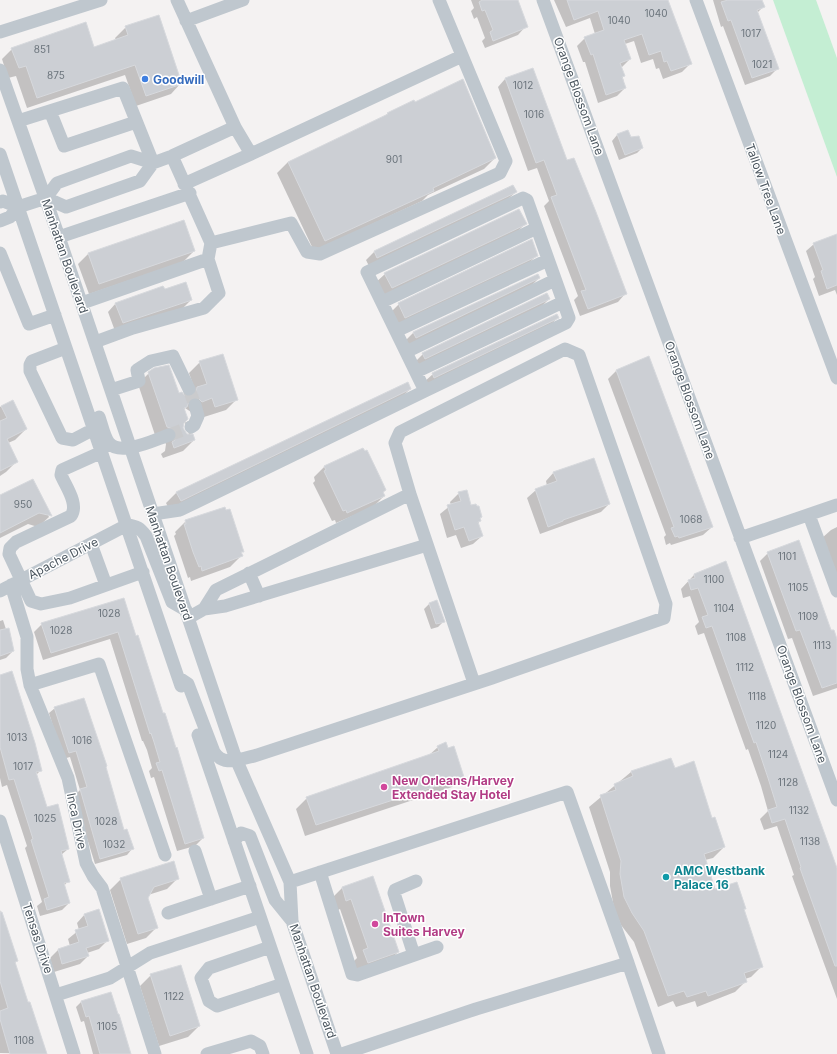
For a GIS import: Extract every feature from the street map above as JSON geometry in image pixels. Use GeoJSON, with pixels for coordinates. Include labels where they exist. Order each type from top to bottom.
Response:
{"type":"FeatureCollection","features":[{"type":"Feature","properties":{"kind":"street"},"geometry":{"type":"LineString","coordinates":[[0,32],[101,0]]}},
{"type":"Feature","properties":{"kind":"street"},"geometry":{"type":"LineString","coordinates":[[177,0],[235,127],[251,154]]}},
{"type":"Feature","properties":{"kind":"street"},"geometry":{"type":"LineString","coordinates":[[186,21],[243,0]]}},
{"type":"Feature","properties":{"kind":"street"},"geometry":{"type":"LineString","coordinates":[[211,243],[291,223],[307,252],[320,254],[500,173],[506,161],[439,0]]}},
{"type":"Feature","properties":{"kind":"street","name":"Orange Blossom Lane"},"geometry":{"type":"LineString","coordinates":[[543,0],[639,256],[740,538],[837,800]]}},
{"type":"Feature","properties":{"kind":"street","name":"Tallow Tree Lane"},"geometry":{"type":"LineString","coordinates":[[696,0],[837,378]]}},
{"type":"Feature","properties":{"kind":"street"},"geometry":{"type":"LineString","coordinates":[[59,237],[187,188],[251,154],[462,56]]}},
{"type":"Feature","properties":{"kind":"street","name":"Manhattan Boulevard"},"geometry":{"type":"LineString","coordinates":[[0,70],[82,303],[236,759],[290,882],[292,921],[337,1054]]}},
{"type":"Feature","properties":{"kind":"street"},"geometry":{"type":"LineString","coordinates":[[18,121],[123,88],[153,162]]}},
{"type":"Feature","properties":{"kind":"street"},"geometry":{"type":"LineString","coordinates":[[50,110],[64,146],[136,122]]}},
{"type":"Feature","properties":{"kind":"street"},"geometry":{"type":"LineString","coordinates":[[0,221],[10,217],[18,207],[46,198],[58,183],[132,156],[153,162],[172,156],[235,127]]}},
{"type":"Feature","properties":{"kind":"street"},"geometry":{"type":"LineString","coordinates":[[0,154],[307,1054]]}},
{"type":"Feature","properties":{"kind":"street"},"geometry":{"type":"LineString","coordinates":[[95,342],[133,328],[204,308],[219,293],[208,259],[211,243],[172,156]]}},
{"type":"Feature","properties":{"kind":"street"},"geometry":{"type":"LineString","coordinates":[[46,198],[66,207],[140,181],[153,162]]}},
{"type":"Feature","properties":{"kind":"street"},"geometry":{"type":"LineString","coordinates":[[153,514],[180,510],[566,323],[568,318],[563,302],[527,200],[523,198],[367,272],[424,391]]}},
{"type":"Feature","properties":{"kind":"street"},"geometry":{"type":"LineString","coordinates":[[0,202],[4,201],[18,207]]}},
{"type":"Feature","properties":{"kind":"street"},"geometry":{"type":"LineString","coordinates":[[382,302],[537,228]]}},
{"type":"Feature","properties":{"kind":"street"},"geometry":{"type":"LineString","coordinates":[[0,253],[29,324],[55,315]]}},
{"type":"Feature","properties":{"kind":"street"},"geometry":{"type":"LineString","coordinates":[[82,303],[208,259]]}},
{"type":"Feature","properties":{"kind":"street"},"geometry":{"type":"LineString","coordinates":[[396,332],[548,260]]}},
{"type":"Feature","properties":{"kind":"street"},"geometry":{"type":"LineString","coordinates":[[406,352],[555,280]]}},
{"type":"Feature","properties":{"kind":"street"},"geometry":{"type":"LineString","coordinates":[[416,372],[563,302]]}},
{"type":"Feature","properties":{"kind":"street"},"geometry":{"type":"LineString","coordinates":[[66,348],[32,361],[30,371],[62,438],[73,440],[94,429]]}},
{"type":"Feature","properties":{"kind":"street"},"geometry":{"type":"LineString","coordinates":[[179,678],[188,684],[207,737],[218,759],[227,761],[254,756],[474,683],[664,618],[666,604],[579,355],[565,349],[400,432],[396,443],[410,494],[474,683]]}},
{"type":"Feature","properties":{"kind":"street"},"geometry":{"type":"LineString","coordinates":[[111,390],[138,381],[137,370],[150,361],[173,356],[189,389]]}},
{"type":"Feature","properties":{"kind":"street"},"geometry":{"type":"LineString","coordinates":[[71,361],[79,367],[86,379],[108,442],[117,448],[131,449],[169,435]]}},
{"type":"Feature","properties":{"kind":"street"},"geometry":{"type":"LineString","coordinates":[[191,427],[194,425],[198,416],[195,405]]}},
{"type":"Feature","properties":{"kind":"street"},"geometry":{"type":"LineString","coordinates":[[102,452],[62,470],[61,475],[74,504],[74,511],[71,516],[16,542],[10,548],[11,585],[31,601],[41,604],[70,598],[143,572]]}},
{"type":"Feature","properties":{"kind":"street"},"geometry":{"type":"LineString","coordinates":[[204,609],[216,590],[410,494]]}},
{"type":"Feature","properties":{"kind":"street"},"geometry":{"type":"LineString","coordinates":[[740,538],[837,505]]}},
{"type":"Feature","properties":{"kind":"street"},"geometry":{"type":"LineString","coordinates":[[809,514],[837,591]]}},
{"type":"Feature","properties":{"kind":"street"},"geometry":{"type":"LineString","coordinates":[[127,525],[137,527],[146,536],[172,602],[187,614],[204,609],[225,606],[427,545]]}},
{"type":"Feature","properties":{"kind":"street","name":"Apache Drive"},"geometry":{"type":"LineString","coordinates":[[11,585],[127,525]]}},
{"type":"Feature","properties":{"kind":"street"},"geometry":{"type":"LineString","coordinates":[[91,544],[106,585]]}},
{"type":"Feature","properties":{"kind":"street"},"geometry":{"type":"LineString","coordinates":[[249,573],[259,596]]}},
{"type":"Feature","properties":{"kind":"street","name":"Inca Drive"},"geometry":{"type":"LineString","coordinates":[[11,585],[27,637],[27,669],[30,685],[68,778],[86,862],[93,876],[102,888],[155,1054]]}},
{"type":"Feature","properties":{"kind":"street"},"geometry":{"type":"LineString","coordinates":[[30,685],[99,664],[165,855]]}},
{"type":"Feature","properties":{"kind":"street"},"geometry":{"type":"LineString","coordinates":[[290,882],[567,792],[659,1054]]}},
{"type":"Feature","properties":{"kind":"street","name":"Tensas Drive"},"geometry":{"type":"LineString","coordinates":[[0,821],[74,1054]]}},
{"type":"Feature","properties":{"kind":"street"},"geometry":{"type":"LineString","coordinates":[[234,841],[241,833],[250,836],[275,900],[292,921]]}},
{"type":"Feature","properties":{"kind":"street"},"geometry":{"type":"LineString","coordinates":[[195,851],[211,899]]}},
{"type":"Feature","properties":{"kind":"street"},"geometry":{"type":"LineString","coordinates":[[320,872],[352,974],[357,975],[436,947]]}},
{"type":"Feature","properties":{"kind":"street"},"geometry":{"type":"LineString","coordinates":[[414,955],[394,892],[395,890],[416,881]]}},
{"type":"Feature","properties":{"kind":"street"},"geometry":{"type":"LineString","coordinates":[[168,913],[250,886]]}},
{"type":"Feature","properties":{"kind":"street"},"geometry":{"type":"LineString","coordinates":[[56,995],[110,978],[150,953],[260,917]]}},
{"type":"Feature","properties":{"kind":"street"},"geometry":{"type":"LineString","coordinates":[[270,947],[209,968],[202,978],[209,1001],[217,1006],[283,984]]}},
{"type":"Feature","properties":{"kind":"street"},"geometry":{"type":"LineString","coordinates":[[342,1054],[476,1009],[628,964]]}},
{"type":"Feature","properties":{"kind":"street"},"geometry":{"type":"LineString","coordinates":[[207,1054],[251,1041],[260,1046],[263,1054]]}},
{"type":"Feature","properties":{"kind":"green space"},"geometry":{"type":"Polygon","coordinates":[[[773,0],[816,0],[837,58],[837,177],[773,0]]]}},
{"type":"Feature","properties":{"kind":"building"},"geometry":{"type":"Polygon","coordinates":[[[482,0],[518,0],[528,27],[493,41],[490,32],[493,30],[485,10],[482,11],[479,2],[482,0]]]}},
{"type":"Feature","properties":{"kind":"building"},"geometry":{"type":"Polygon","coordinates":[[[567,0],[668,0],[692,64],[671,71],[667,61],[664,62],[661,51],[649,55],[642,34],[624,40],[631,59],[620,63],[625,76],[622,77],[626,88],[606,95],[593,54],[591,55],[584,37],[604,30],[598,11],[574,20],[567,0]]]}},
{"type":"Feature","properties":{"kind":"building"},"geometry":{"type":"Polygon","coordinates":[[[728,0],[762,0],[765,7],[757,10],[779,69],[752,78],[731,20],[728,21],[721,2],[728,0]]]}},
{"type":"Feature","properties":{"kind":"building"},"geometry":{"type":"Polygon","coordinates":[[[159,15],[182,84],[146,96],[135,65],[37,98],[26,66],[19,68],[11,48],[86,22],[94,47],[128,35],[125,26],[159,15]]]}},
{"type":"Feature","properties":{"kind":"building"},"geometry":{"type":"Polygon","coordinates":[[[533,68],[567,160],[574,158],[627,294],[588,309],[581,291],[586,290],[551,197],[557,195],[544,160],[536,163],[505,78],[533,68]]]}},
{"type":"Feature","properties":{"kind":"building"},"geometry":{"type":"Polygon","coordinates":[[[463,79],[496,158],[433,188],[434,191],[325,241],[288,162],[414,100],[415,102],[463,79]]]}},
{"type":"Feature","properties":{"kind":"building"},"geometry":{"type":"Polygon","coordinates":[[[628,130],[631,137],[639,136],[643,148],[625,155],[617,134],[628,130]]]}},
{"type":"Feature","properties":{"kind":"building"},"geometry":{"type":"Polygon","coordinates":[[[513,185],[517,192],[377,258],[374,251],[513,185]]]}},
{"type":"Feature","properties":{"kind":"building"},"geometry":{"type":"Polygon","coordinates":[[[519,209],[527,224],[392,288],[384,273],[519,209]]]}},
{"type":"Feature","properties":{"kind":"building"},"geometry":{"type":"Polygon","coordinates":[[[184,220],[195,251],[99,284],[88,253],[184,220]]]}},
{"type":"Feature","properties":{"kind":"building"},"geometry":{"type":"Polygon","coordinates":[[[837,234],[837,285],[827,289],[821,271],[823,270],[813,243],[837,234]]]}},
{"type":"Feature","properties":{"kind":"building"},"geometry":{"type":"Polygon","coordinates":[[[532,239],[538,256],[405,318],[398,303],[532,239]]]}},
{"type":"Feature","properties":{"kind":"building"},"geometry":{"type":"Polygon","coordinates":[[[538,274],[540,278],[416,338],[413,332],[538,274]]]}},
{"type":"Feature","properties":{"kind":"building"},"geometry":{"type":"Polygon","coordinates":[[[186,282],[192,300],[123,323],[115,303],[163,286],[165,289],[186,282]]]}},
{"type":"Feature","properties":{"kind":"building"},"geometry":{"type":"Polygon","coordinates":[[[547,293],[550,299],[425,359],[422,353],[547,293]]]}},
{"type":"Feature","properties":{"kind":"building"},"geometry":{"type":"Polygon","coordinates":[[[557,314],[559,318],[434,378],[432,373],[557,314]]]}},
{"type":"Feature","properties":{"kind":"building"},"geometry":{"type":"Polygon","coordinates":[[[223,354],[238,400],[215,407],[212,398],[202,402],[197,397],[190,399],[187,407],[184,408],[188,419],[184,423],[183,428],[187,434],[193,434],[195,440],[174,448],[172,442],[175,440],[177,433],[174,429],[167,427],[148,372],[154,368],[169,365],[179,393],[182,392],[185,396],[192,396],[196,393],[197,387],[207,384],[199,361],[223,354]]]}},
{"type":"Feature","properties":{"kind":"building"},"geometry":{"type":"Polygon","coordinates":[[[649,356],[713,527],[679,538],[678,536],[675,537],[671,528],[674,527],[616,370],[649,356]]]}},
{"type":"Feature","properties":{"kind":"building"},"geometry":{"type":"Polygon","coordinates":[[[408,382],[411,389],[181,501],[176,492],[408,382]]]}},
{"type":"Feature","properties":{"kind":"building"},"geometry":{"type":"Polygon","coordinates":[[[13,400],[27,429],[7,439],[18,462],[0,471],[0,421],[7,418],[1,406],[13,400]]]}},
{"type":"Feature","properties":{"kind":"building"},"geometry":{"type":"Polygon","coordinates":[[[363,448],[365,451],[367,450],[386,490],[383,492],[385,496],[347,513],[346,510],[343,511],[324,471],[326,470],[324,466],[363,448]]]}},
{"type":"Feature","properties":{"kind":"building"},"geometry":{"type":"Polygon","coordinates":[[[594,458],[610,504],[563,520],[548,527],[535,489],[557,481],[553,472],[594,458]]]}},
{"type":"Feature","properties":{"kind":"building"},"geometry":{"type":"Polygon","coordinates":[[[33,479],[52,516],[39,513],[0,533],[0,495],[33,479]]]}},
{"type":"Feature","properties":{"kind":"building"},"geometry":{"type":"Polygon","coordinates":[[[467,490],[471,505],[476,504],[479,506],[482,517],[480,518],[481,521],[478,522],[483,536],[469,541],[464,527],[455,530],[447,505],[461,501],[458,492],[467,490]]]}},
{"type":"Feature","properties":{"kind":"building"},"geometry":{"type":"Polygon","coordinates":[[[225,507],[226,510],[230,509],[244,552],[241,552],[243,556],[202,571],[201,566],[199,567],[193,552],[184,524],[186,524],[185,520],[225,507]]]}},
{"type":"Feature","properties":{"kind":"building"},"geometry":{"type":"Polygon","coordinates":[[[799,540],[831,630],[834,630],[837,639],[837,683],[822,688],[800,630],[796,631],[767,552],[799,540]]]}},
{"type":"Feature","properties":{"kind":"building"},"geometry":{"type":"Polygon","coordinates":[[[726,561],[837,868],[837,966],[835,966],[800,868],[801,867],[785,819],[772,823],[768,810],[777,807],[756,742],[754,743],[712,626],[706,628],[702,617],[708,615],[698,588],[691,590],[688,580],[695,578],[694,574],[726,561]]]}},
{"type":"Feature","properties":{"kind":"building"},"geometry":{"type":"Polygon","coordinates":[[[124,598],[136,636],[138,635],[163,713],[165,713],[176,748],[177,747],[204,838],[185,844],[162,770],[159,771],[156,763],[160,762],[118,632],[51,653],[41,623],[124,598]]]}},
{"type":"Feature","properties":{"kind":"building"},"geometry":{"type":"Polygon","coordinates":[[[437,600],[445,622],[436,624],[429,603],[437,600]]]}},
{"type":"Feature","properties":{"kind":"building"},"geometry":{"type":"Polygon","coordinates":[[[9,628],[14,651],[0,656],[0,630],[9,628]]]}},
{"type":"Feature","properties":{"kind":"building"},"geometry":{"type":"Polygon","coordinates":[[[12,671],[35,743],[42,771],[36,772],[47,807],[58,804],[69,849],[61,851],[70,882],[64,883],[70,903],[47,910],[44,899],[49,897],[31,840],[33,839],[14,779],[9,780],[0,747],[0,675],[12,671]]]}},
{"type":"Feature","properties":{"kind":"building"},"geometry":{"type":"Polygon","coordinates":[[[84,698],[107,766],[106,767],[124,830],[127,829],[134,849],[100,859],[80,789],[87,787],[76,751],[69,753],[54,707],[84,698]]]}},
{"type":"Feature","properties":{"kind":"building","name":"New Orleans/Harvey Extended Stay Hotel"},"geometry":{"type":"Polygon","coordinates":[[[446,742],[448,748],[454,746],[464,777],[316,825],[306,797],[439,751],[437,746],[446,742]]]}},
{"type":"Feature","properties":{"kind":"building","name":"AMC Westbank Palace 16"},"geometry":{"type":"Polygon","coordinates":[[[671,758],[675,768],[694,761],[712,818],[715,817],[725,847],[704,854],[715,889],[737,882],[746,909],[744,909],[763,967],[744,973],[747,982],[708,996],[706,991],[687,997],[684,991],[668,996],[644,931],[632,913],[624,897],[620,874],[621,861],[600,795],[616,790],[614,784],[633,776],[631,771],[671,758]]]}},
{"type":"Feature","properties":{"kind":"building"},"geometry":{"type":"Polygon","coordinates":[[[174,861],[179,879],[154,887],[148,898],[158,928],[138,934],[120,878],[174,861]]]}},
{"type":"Feature","properties":{"kind":"building","name":"InTown Suites Harvey"},"geometry":{"type":"Polygon","coordinates":[[[373,876],[399,952],[368,963],[363,950],[368,948],[351,899],[346,901],[342,887],[373,876]]]}},
{"type":"Feature","properties":{"kind":"building"},"geometry":{"type":"Polygon","coordinates":[[[99,909],[109,941],[86,948],[89,956],[62,964],[58,949],[79,942],[75,930],[88,926],[84,914],[99,909]]]}},
{"type":"Feature","properties":{"kind":"building"},"geometry":{"type":"Polygon","coordinates":[[[0,912],[2,912],[18,961],[15,962],[47,1054],[10,1054],[0,1019],[0,1011],[8,1008],[0,981],[0,912]]]}},
{"type":"Feature","properties":{"kind":"building"},"geometry":{"type":"Polygon","coordinates":[[[181,965],[200,1026],[170,1036],[150,974],[181,965]]]}},
{"type":"Feature","properties":{"kind":"building"},"geometry":{"type":"Polygon","coordinates":[[[111,992],[131,1054],[100,1054],[89,1016],[86,1017],[81,1001],[111,992]]]}},
{"type":"Feature","properties":{"kind":"tunnel"},"geometry":{"type":"LineString","coordinates":[[189,389],[195,405]]}},
{"type":"Feature","properties":{"kind":"tunnel"},"geometry":{"type":"LineString","coordinates":[[169,435],[191,427]]}},
{"type":"Feature","properties":{"kind":"place","name":"Goodwill"},"geometry":{"type":"Point","coordinates":[145,79]}},
{"type":"Feature","properties":{"kind":"place","name":"New Orleans/Harvey Extended Stay Hotel"},"geometry":{"type":"Point","coordinates":[384,787]}},
{"type":"Feature","properties":{"kind":"place","name":"AMC Westbank Palace 16"},"geometry":{"type":"Point","coordinates":[666,877]}},
{"type":"Feature","properties":{"kind":"place","name":"InTown Suites Harvey"},"geometry":{"type":"Point","coordinates":[375,924]}}]}
